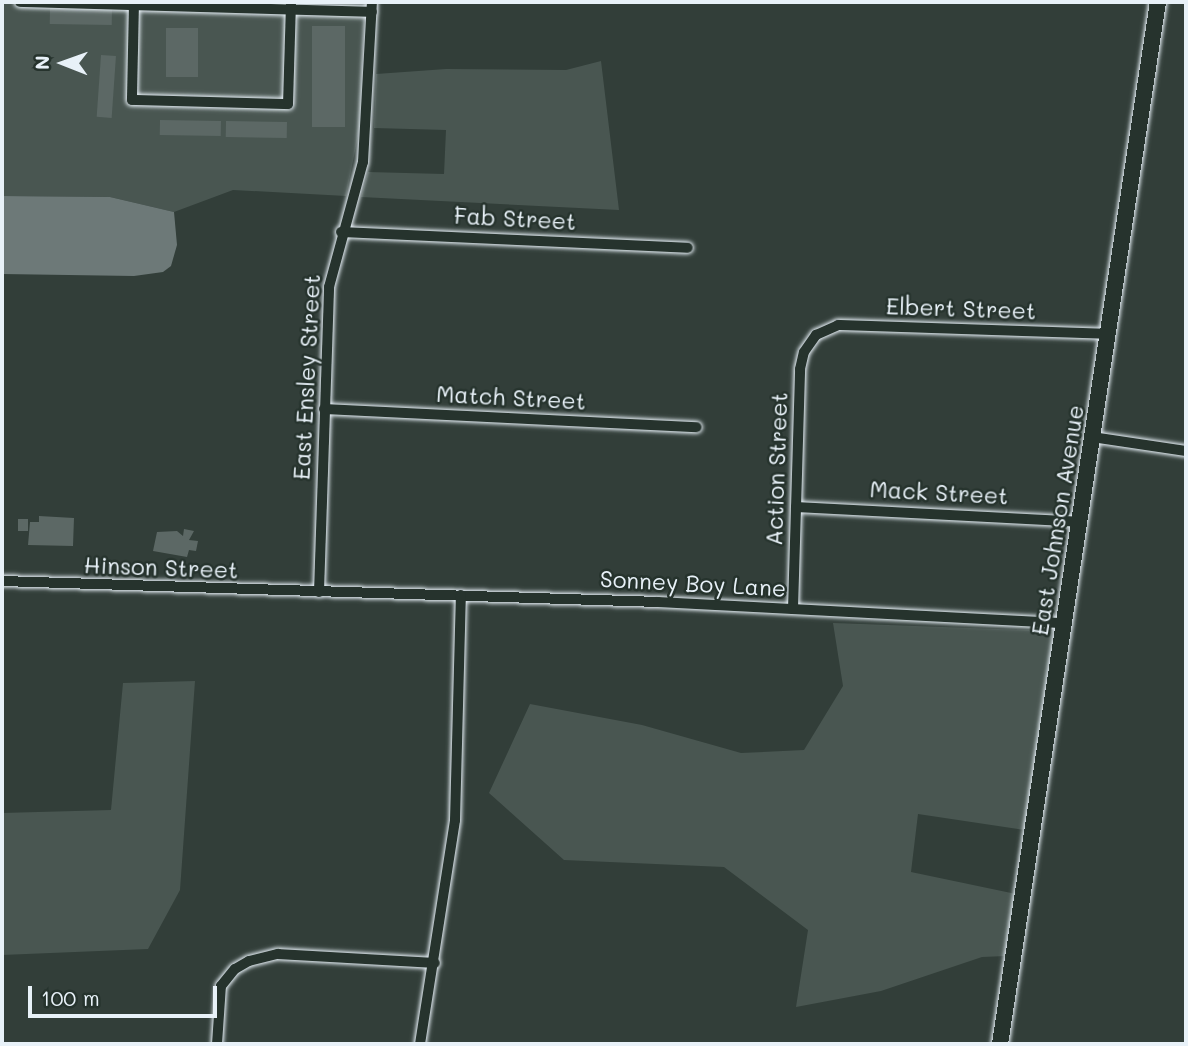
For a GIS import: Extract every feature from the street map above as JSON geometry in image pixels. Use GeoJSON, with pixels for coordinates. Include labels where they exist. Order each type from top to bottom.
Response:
{"type":"FeatureCollection","features":[{"type":"Feature","properties":{"kind":"main road","name":"East Johnson Avenue"},"geometry":{"type":"LineString","coordinates":[[1000,1044],[1158,2]]}},
{"type":"Feature","properties":{"kind":"street"},"geometry":{"type":"LineString","coordinates":[[20,2],[372,7]]}},
{"type":"Feature","properties":{"kind":"street"},"geometry":{"type":"LineString","coordinates":[[134,3],[132,100],[288,104],[291,5]]}},
{"type":"Feature","properties":{"kind":"street","name":"East Ensley Street"},"geometry":{"type":"LineString","coordinates":[[319,592],[329,288],[341,232],[363,162],[372,7]]}},
{"type":"Feature","properties":{"kind":"street","name":"Fab Street"},"geometry":{"type":"LineString","coordinates":[[341,232],[688,248]]}},
{"type":"Feature","properties":{"kind":"street","name":"Elbert Street"},"geometry":{"type":"LineString","coordinates":[[816,335],[838,325],[1108,334]]}},
{"type":"Feature","properties":{"kind":"street","name":"Action Street"},"geometry":{"type":"LineString","coordinates":[[793,608],[800,369],[804,352],[816,335]]}},
{"type":"Feature","properties":{"kind":"street","name":"Match Street"},"geometry":{"type":"LineString","coordinates":[[324,409],[696,427]]}},
{"type":"Feature","properties":{"kind":"street"},"geometry":{"type":"LineString","coordinates":[[1092,437],[1186,451]]}},
{"type":"Feature","properties":{"kind":"street","name":"Mack Street"},"geometry":{"type":"LineString","coordinates":[[796,507],[1079,522]]}},
{"type":"Feature","properties":{"kind":"street","name":"Hinson Street"},"geometry":{"type":"LineString","coordinates":[[2,581],[319,592]]}},
{"type":"Feature","properties":{"kind":"street","name":"Sonney Boy Lane"},"geometry":{"type":"LineString","coordinates":[[319,592],[793,608],[1065,623]]}},
{"type":"Feature","properties":{"kind":"street"},"geometry":{"type":"LineString","coordinates":[[420,1044],[435,963],[455,820],[461,595]]}},
{"type":"Feature","properties":{"kind":"street"},"geometry":{"type":"LineString","coordinates":[[218,1044],[221,986],[249,961],[278,954],[435,963]]}},
{"type":"Feature","properties":{"kind":"shaded area"},"geometry":{"type":"Polygon","coordinates":[[[2,2],[365,2],[359,131],[346,196],[233,190],[174,212],[110,197],[2,196],[2,2]]]}},
{"type":"Feature","properties":{"kind":"shaded area"},"geometry":{"type":"Polygon","coordinates":[[[601,61],[619,210],[361,197],[368,172],[444,174],[446,130],[374,128],[376,74],[446,69],[566,70],[601,61]]]}},
{"type":"Feature","properties":{"kind":"shaded area"},"geometry":{"type":"Polygon","coordinates":[[[2,196],[110,197],[174,212],[177,245],[171,266],[163,272],[134,276],[2,274],[2,196]]]}},
{"type":"Feature","properties":{"kind":"shaded area"},"geometry":{"type":"Polygon","coordinates":[[[833,623],[1056,631],[1025,830],[918,814],[911,872],[1016,894],[1006,956],[982,957],[881,991],[796,1007],[808,930],[724,867],[564,860],[489,793],[530,704],[642,725],[741,753],[804,750],[843,686],[833,623]]]}},
{"type":"Feature","properties":{"kind":"shaded area"},"geometry":{"type":"Polygon","coordinates":[[[195,681],[180,890],[148,949],[2,955],[2,813],[111,810],[123,683],[195,681]]]}},
{"type":"Feature","properties":{"kind":"building"},"geometry":{"type":"Polygon","coordinates":[[[50,8],[112,9],[112,25],[50,24],[50,8]]]}},
{"type":"Feature","properties":{"kind":"building"},"geometry":{"type":"Polygon","coordinates":[[[312,26],[345,26],[345,127],[312,127],[312,26]]]}},
{"type":"Feature","properties":{"kind":"building"},"geometry":{"type":"Polygon","coordinates":[[[166,28],[198,28],[198,77],[166,77],[166,28]]]}},
{"type":"Feature","properties":{"kind":"building"},"geometry":{"type":"Polygon","coordinates":[[[101,55],[116,56],[112,118],[97,117],[101,55]]]}},
{"type":"Feature","properties":{"kind":"building"},"geometry":{"type":"Polygon","coordinates":[[[160,120],[221,121],[221,136],[160,135],[160,120]]]}},
{"type":"Feature","properties":{"kind":"building"},"geometry":{"type":"Polygon","coordinates":[[[226,121],[287,122],[287,138],[226,137],[226,121]]]}},
{"type":"Feature","properties":{"kind":"building"},"geometry":{"type":"Polygon","coordinates":[[[39,516],[74,518],[73,546],[28,545],[30,522],[39,522],[39,516]]]}},
{"type":"Feature","properties":{"kind":"building"},"geometry":{"type":"Polygon","coordinates":[[[18,519],[28,519],[28,531],[18,531],[18,519]]]}},
{"type":"Feature","properties":{"kind":"building"},"geometry":{"type":"Polygon","coordinates":[[[184,529],[194,531],[189,540],[198,541],[196,551],[189,550],[187,557],[153,551],[157,532],[177,531],[183,536],[184,529]]]}}]}
